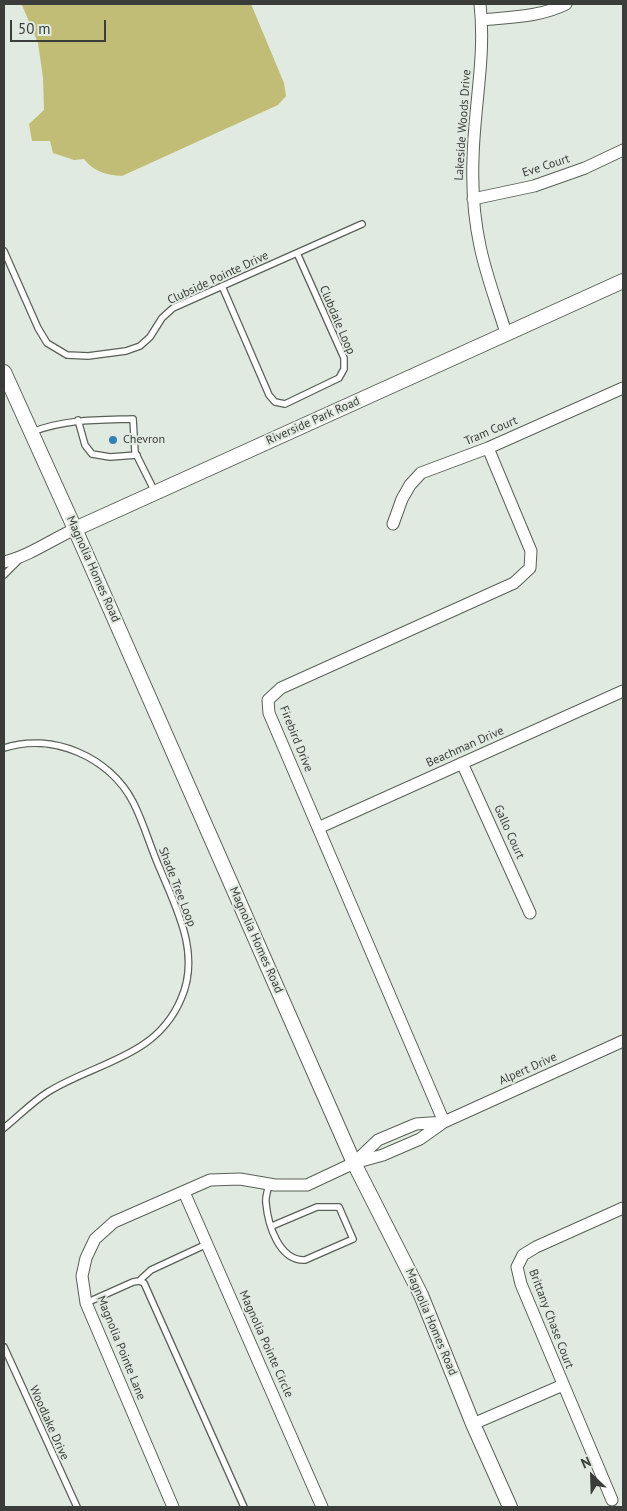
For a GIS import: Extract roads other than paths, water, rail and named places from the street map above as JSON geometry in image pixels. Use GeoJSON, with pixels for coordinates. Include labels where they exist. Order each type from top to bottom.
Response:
{"type":"FeatureCollection","features":[{"type":"Feature","properties":{"kind":"street","name":"Lakeside Woods Drive"},"geometry":{"type":"LineString","coordinates":[[480,4],[482,54],[473,158],[474,199],[480,246],[506,333]]}},
{"type":"Feature","properties":{"kind":"street"},"geometry":{"type":"LineString","coordinates":[[482,20],[529,16],[553,10],[566,4]]}},
{"type":"Feature","properties":{"kind":"street","name":"Eve Court"},"geometry":{"type":"LineString","coordinates":[[474,199],[534,186],[585,168],[623,150]]}},
{"type":"Feature","properties":{"kind":"street","name":"Riverside Park Road"},"geometry":{"type":"LineString","coordinates":[[4,571],[20,558],[75,528],[623,281]]}},
{"type":"Feature","properties":{"kind":"street","name":"Magnolia Homes Road"},"geometry":{"type":"LineString","coordinates":[[4,372],[75,528],[354,1163],[421,1295],[510,1507]]}},
{"type":"Feature","properties":{"kind":"street","name":"Tram Court"},"geometry":{"type":"LineString","coordinates":[[393,524],[402,499],[410,485],[421,473],[488,448],[623,389]]}},
{"type":"Feature","properties":{"kind":"street","name":"Firebird Drive"},"geometry":{"type":"LineString","coordinates":[[444,1122],[269,713],[268,700],[281,688],[514,583],[530,568],[532,551],[488,448]]}},
{"type":"Feature","properties":{"kind":"street","name":"Beachman Drive"},"geometry":{"type":"LineString","coordinates":[[318,828],[462,763],[622,695]]}},
{"type":"Feature","properties":{"kind":"street","name":"Gallo Court"},"geometry":{"type":"LineString","coordinates":[[462,763],[530,913]]}},
{"type":"Feature","properties":{"kind":"street","name":"Alpert Drive"},"geometry":{"type":"LineString","coordinates":[[354,1163],[378,1140],[416,1124],[444,1122],[623,1042]]}},
{"type":"Feature","properties":{"kind":"street","name":"Magnolia Pointe Lane"},"geometry":{"type":"LineString","coordinates":[[172,1505],[86,1303],[82,1276],[86,1258],[95,1239],[114,1222],[210,1180],[240,1179],[269,1184],[307,1185],[354,1163]]}},
{"type":"Feature","properties":{"kind":"street","name":"Magnolia Pointe Circle"},"geometry":{"type":"LineString","coordinates":[[184,1192],[322,1507]]}},
{"type":"Feature","properties":{"kind":"street","name":"Brittany Chase Court"},"geometry":{"type":"LineString","coordinates":[[612,1500],[521,1284],[517,1268],[523,1255],[536,1247],[623,1208]]}},
{"type":"Feature","properties":{"kind":"street"},"geometry":{"type":"LineString","coordinates":[[474,1424],[563,1385]]}},
{"type":"Feature","properties":{"kind":"lane","name":"Clubside Pointe Drive"},"geometry":{"type":"LineString","coordinates":[[4,255],[38,328],[47,343],[67,355],[88,356],[126,351],[140,346],[150,337],[162,318],[173,308],[362,224]]}},
{"type":"Feature","properties":{"kind":"lane","name":"Clubdale Loop"},"geometry":{"type":"LineString","coordinates":[[222,286],[269,395],[275,402],[285,404],[339,378],[344,370],[344,358],[297,253]]}},
{"type":"Feature","properties":{"kind":"lane"},"geometry":{"type":"LineString","coordinates":[[31,432],[56,423],[78,420],[132,419],[134,447],[155,492]]}},
{"type":"Feature","properties":{"kind":"lane"},"geometry":{"type":"LineString","coordinates":[[78,420],[85,444],[92,454],[110,457],[137,455]]}},
{"type":"Feature","properties":{"kind":"lane","name":"Shade Tree Loop"},"geometry":{"type":"LineString","coordinates":[[4,748],[36,742],[66,747],[93,759],[118,780],[132,800],[181,918],[188,947],[189,976],[181,1000],[167,1022],[152,1039],[130,1054],[75,1078],[47,1093],[4,1128]]}},
{"type":"Feature","properties":{"kind":"lane"},"geometry":{"type":"LineString","coordinates":[[269,1184],[266,1202],[272,1226],[280,1248],[297,1260],[305,1260],[353,1239],[339,1207],[317,1207],[272,1226]]}},
{"type":"Feature","properties":{"kind":"lane"},"geometry":{"type":"LineString","coordinates":[[86,1303],[139,1281],[152,1270],[207,1244]]}},
{"type":"Feature","properties":{"kind":"lane"},"geometry":{"type":"LineString","coordinates":[[139,1281],[144,1283],[148,1289],[244,1507]]}},
{"type":"Feature","properties":{"kind":"lane","name":"Woodlake Drive"},"geometry":{"type":"LineString","coordinates":[[4,1346],[76,1507]]}},
{"type":"Feature","properties":{"kind":"place","name":"Chevron"},"geometry":{"type":"Point","coordinates":[113,440]}}]}
